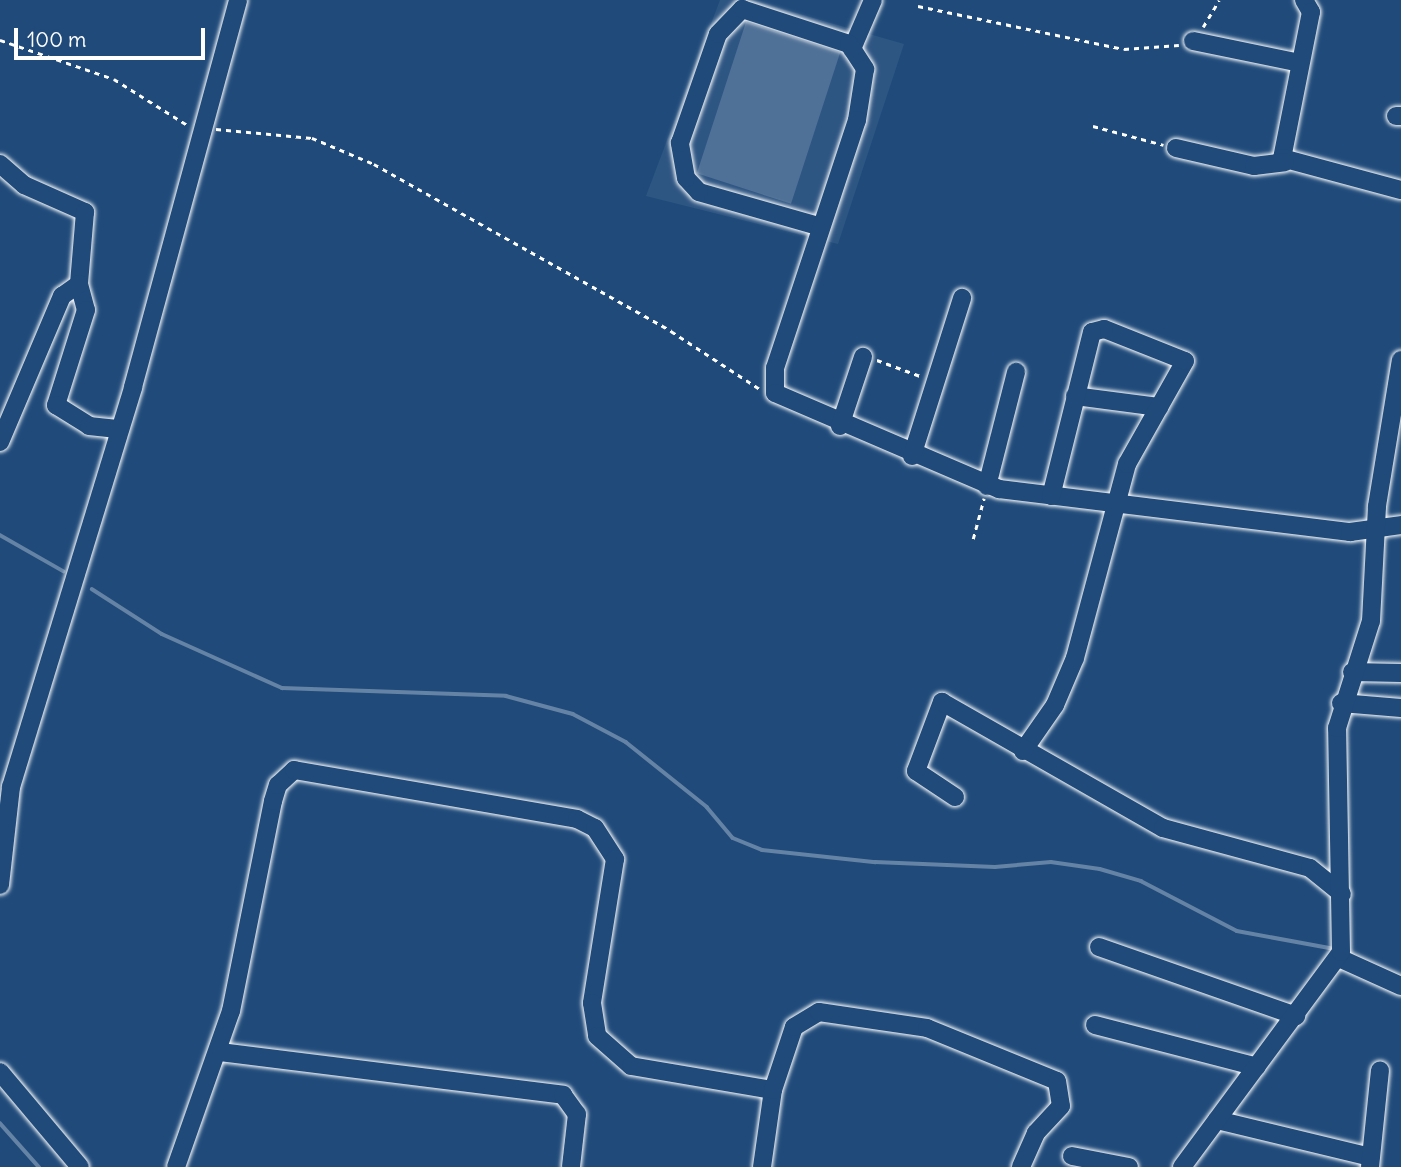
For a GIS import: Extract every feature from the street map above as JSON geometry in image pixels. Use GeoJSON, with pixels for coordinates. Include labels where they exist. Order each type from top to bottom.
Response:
{"type":"FeatureCollection","features":[{"type":"Feature","properties":{"kind":"street"},"geometry":{"type":"LineString","coordinates":[[0,885],[5,817],[11,787],[120,429],[199,128],[239,0]]}},
{"type":"Feature","properties":{"kind":"street"},"geometry":{"type":"LineString","coordinates":[[852,50],[873,0]]}},
{"type":"Feature","properties":{"kind":"street"},"geometry":{"type":"LineString","coordinates":[[1285,162],[1283,137],[1311,12],[1304,0]]}},
{"type":"Feature","properties":{"kind":"street"},"geometry":{"type":"LineString","coordinates":[[816,232],[699,192],[686,178],[680,143],[718,34],[742,9],[820,32],[852,50],[864,69],[862,98],[816,232],[775,368],[775,393],[840,426],[987,486],[1350,532],[1401,525]]}},
{"type":"Feature","properties":{"kind":"street"},"geometry":{"type":"LineString","coordinates":[[1193,41],[1300,63]]}},
{"type":"Feature","properties":{"kind":"street"},"geometry":{"type":"LineString","coordinates":[[1176,148],[1254,166],[1285,162],[1401,190]]}},
{"type":"Feature","properties":{"kind":"street"},"geometry":{"type":"LineString","coordinates":[[0,164],[24,185],[85,212],[79,284],[86,310],[57,405],[89,426],[120,429]]}},
{"type":"Feature","properties":{"kind":"street"},"geometry":{"type":"LineString","coordinates":[[0,442],[62,296],[79,284]]}},
{"type":"Feature","properties":{"kind":"street"},"geometry":{"type":"LineString","coordinates":[[912,456],[962,298]]}},
{"type":"Feature","properties":{"kind":"street"},"geometry":{"type":"LineString","coordinates":[[1023,751],[1055,705],[1075,658],[1121,482],[1185,361],[1096,327],[1074,396],[1051,496]]}},
{"type":"Feature","properties":{"kind":"street"},"geometry":{"type":"LineString","coordinates":[[840,426],[863,356]]}},
{"type":"Feature","properties":{"kind":"street"},"geometry":{"type":"LineString","coordinates":[[1182,1167],[1339,958],[1342,894],[1341,704],[1371,621],[1377,529],[1401,360]]}},
{"type":"Feature","properties":{"kind":"street"},"geometry":{"type":"LineString","coordinates":[[987,486],[1016,372]]}},
{"type":"Feature","properties":{"kind":"street"},"geometry":{"type":"LineString","coordinates":[[1074,396],[1159,407]]}},
{"type":"Feature","properties":{"kind":"street"},"geometry":{"type":"LineString","coordinates":[[1121,482],[1135,506]]}},
{"type":"Feature","properties":{"kind":"street"},"geometry":{"type":"LineString","coordinates":[[1352,672],[1401,673]]}},
{"type":"Feature","properties":{"kind":"street"},"geometry":{"type":"LineString","coordinates":[[1374,673],[1401,683]]}},
{"type":"Feature","properties":{"kind":"street"},"geometry":{"type":"LineString","coordinates":[[955,797],[916,771],[942,702],[1023,751],[1163,828],[1310,867],[1342,894]]}},
{"type":"Feature","properties":{"kind":"street"},"geometry":{"type":"LineString","coordinates":[[1341,704],[1401,708]]}},
{"type":"Feature","properties":{"kind":"street"},"geometry":{"type":"LineString","coordinates":[[176,1167],[220,1052],[273,801],[285,775],[308,768],[577,819],[595,828],[615,859],[592,1003],[597,1036],[631,1066],[773,1090]]}},
{"type":"Feature","properties":{"kind":"street"},"geometry":{"type":"LineString","coordinates":[[1099,947],[1296,1016]]}},
{"type":"Feature","properties":{"kind":"street"},"geometry":{"type":"LineString","coordinates":[[1339,958],[1401,986]]}},
{"type":"Feature","properties":{"kind":"street"},"geometry":{"type":"LineString","coordinates":[[762,1167],[773,1090],[794,1027],[806,1017],[848,1013],[927,1027],[1057,1081],[1061,1106],[1036,1133],[1021,1167]]}},
{"type":"Feature","properties":{"kind":"street"},"geometry":{"type":"LineString","coordinates":[[1095,1025],[1257,1067]]}},
{"type":"Feature","properties":{"kind":"street"},"geometry":{"type":"LineString","coordinates":[[220,1052],[563,1095],[577,1114],[571,1167]]}},
{"type":"Feature","properties":{"kind":"street"},"geometry":{"type":"LineString","coordinates":[[1217,1120],[1371,1162],[1380,1071]]}},
{"type":"Feature","properties":{"kind":"street"},"geometry":{"type":"LineString","coordinates":[[0,1072],[80,1167]]}},
{"type":"Feature","properties":{"kind":"street"},"geometry":{"type":"LineString","coordinates":[[1072,1156],[1129,1167]]}},
{"type":"Feature","properties":{"kind":"path"},"geometry":{"type":"LineString","coordinates":[[918,6],[1124,49],[1193,41],[1219,0]]}},
{"type":"Feature","properties":{"kind":"path"},"geometry":{"type":"LineString","coordinates":[[0,40],[114,79],[170,118],[199,128],[334,145],[775,393]]}},
{"type":"Feature","properties":{"kind":"path"},"geometry":{"type":"LineString","coordinates":[[1093,125],[1176,148]]}},
{"type":"Feature","properties":{"kind":"path"},"geometry":{"type":"LineString","coordinates":[[863,356],[936,382]]}},
{"type":"Feature","properties":{"kind":"path"},"geometry":{"type":"LineString","coordinates":[[973,539],[987,486]]}},
{"type":"Feature","properties":{"kind":"shaded area"},"geometry":{"type":"Polygon","coordinates":[[[720,0],[751,0],[904,44],[838,244],[646,196],[720,0]]]}},
{"type":"Feature","properties":{"kind":"building"},"geometry":{"type":"Polygon","coordinates":[[[746,22],[840,53],[791,204],[697,173],[746,22]]]}},
{"type":"Feature","properties":{"kind":"waterway"},"geometry":{"type":"LineString","coordinates":[[0,535],[63,571]]}},
{"type":"Feature","properties":{"kind":"waterway"},"geometry":{"type":"LineString","coordinates":[[92,589],[162,634],[282,688],[506,696],[573,714],[626,742],[707,807],[733,838],[762,850],[875,862],[995,867],[1051,862],[1100,869],[1141,881],[1237,931],[1330,948]]}},
{"type":"Feature","properties":{"kind":"waterway"},"geometry":{"type":"LineString","coordinates":[[0,1123],[39,1167]]}}]}
